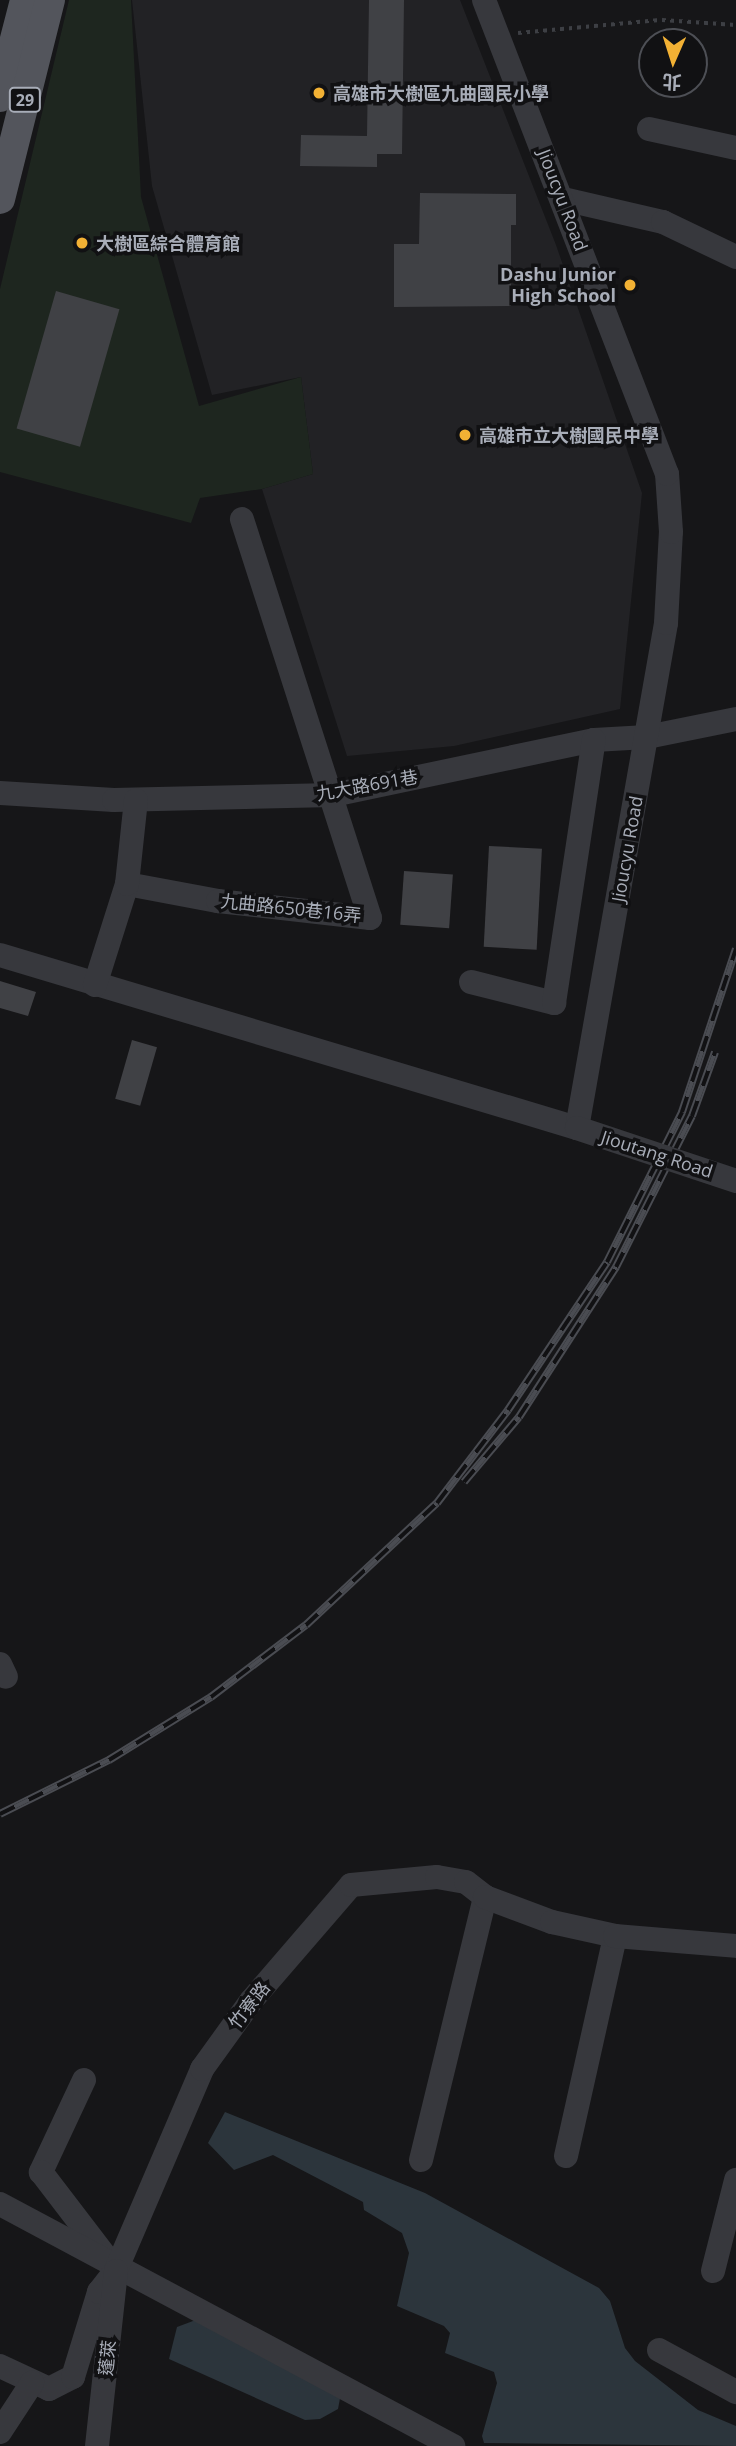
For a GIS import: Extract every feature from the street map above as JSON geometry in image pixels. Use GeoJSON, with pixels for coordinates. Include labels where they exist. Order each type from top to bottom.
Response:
{"type":"FeatureCollection","features":[{"type":"Feature","properties":{"kind":"main road","name":"29"},"geometry":{"type":"LineString","coordinates":[[0,97],[25,0]]}},
{"type":"Feature","properties":{"kind":"main road","name":"29"},"geometry":{"type":"LineString","coordinates":[[0,199],[50,0]]}},
{"type":"Feature","properties":{"kind":"street","name":"Jioucyu Road"},"geometry":{"type":"LineString","coordinates":[[484,0],[667,474],[671,531],[666,622],[578,1128]]}},
{"type":"Feature","properties":{"kind":"street"},"geometry":{"type":"LineString","coordinates":[[649,129],[736,148]]}},
{"type":"Feature","properties":{"kind":"street"},"geometry":{"type":"LineString","coordinates":[[563,199],[663,222],[736,257]]}},
{"type":"Feature","properties":{"kind":"street"},"geometry":{"type":"LineString","coordinates":[[242,519],[332,795]]}},
{"type":"Feature","properties":{"kind":"street","name":"九大路691巷"},"geometry":{"type":"LineString","coordinates":[[0,793],[136,800],[332,795],[594,740],[646,737],[736,719]]}},
{"type":"Feature","properties":{"kind":"street"},"geometry":{"type":"LineString","coordinates":[[471,982],[554,1003],[594,740]]}},
{"type":"Feature","properties":{"kind":"street","name":"九曲路650巷16弄"},"geometry":{"type":"LineString","coordinates":[[127,884],[218,901],[370,918],[332,795]]}},
{"type":"Feature","properties":{"kind":"street"},"geometry":{"type":"LineString","coordinates":[[95,985],[127,884],[136,800]]}},
{"type":"Feature","properties":{"kind":"street"},"geometry":{"type":"LineString","coordinates":[[0,955],[268,1038],[578,1128]]}},
{"type":"Feature","properties":{"kind":"street","name":"Jioutang Road"},"geometry":{"type":"LineString","coordinates":[[578,1128],[736,1181]]}},
{"type":"Feature","properties":{"kind":"street","name":"竹寮路"},"geometry":{"type":"LineString","coordinates":[[116,2270],[202,2069],[251,2001],[351,1885],[437,1877],[466,1882],[485,1897],[532,1916],[615,1936],[736,1946]]}},
{"type":"Feature","properties":{"kind":"street"},"geometry":{"type":"LineString","coordinates":[[421,2160],[485,1897]]}},
{"type":"Feature","properties":{"kind":"street"},"geometry":{"type":"LineString","coordinates":[[566,2156],[615,1936]]}},
{"type":"Feature","properties":{"kind":"street"},"geometry":{"type":"LineString","coordinates":[[84,2080],[41,2172],[116,2270]]}},
{"type":"Feature","properties":{"kind":"street"},"geometry":{"type":"LineString","coordinates":[[713,2271],[736,2180]]}},
{"type":"Feature","properties":{"kind":"street"},"geometry":{"type":"LineString","coordinates":[[0,2204],[116,2270],[453,2446]]}},
{"type":"Feature","properties":{"kind":"street"},"geometry":{"type":"LineString","coordinates":[[0,2366],[49,2389],[73,2376],[99,2292],[116,2270]]}},
{"type":"Feature","properties":{"kind":"street","name":"蓬萊"},"geometry":{"type":"LineString","coordinates":[[97,2446],[116,2270]]}},
{"type":"Feature","properties":{"kind":"street"},"geometry":{"type":"LineString","coordinates":[[659,2350],[736,2392]]}},
{"type":"Feature","properties":{"kind":"street"},"geometry":{"type":"LineString","coordinates":[[0,2432],[32,2382]]}},
{"type":"Feature","properties":{"kind":"path"},"geometry":{"type":"LineString","coordinates":[[499,35],[662,20],[736,25]]}},
{"type":"Feature","properties":{"kind":"shaded area","name":"大樹區綜合體育館"},"geometry":{"type":"Polygon","coordinates":[[[69,0],[131,0],[141,197],[199,406],[301,377],[313,474],[262,489],[200,498],[191,523],[0,472],[0,289],[69,0]]]}},
{"type":"Feature","properties":{"kind":"shaded area","name":"高雄市立大樹國民中學"},"geometry":{"type":"Polygon","coordinates":[[[132,0],[460,0],[556,245],[642,493],[620,709],[454,746],[347,756],[262,489],[313,474],[301,377],[212,395],[152,186],[132,0]]]}},
{"type":"Feature","properties":{"kind":"shaded area"},"geometry":{"type":"Polygon","coordinates":[[[225,2112],[425,2193],[599,2288],[610,2301],[625,2348],[635,2361],[698,2410],[736,2426],[736,2446],[484,2443],[482,2436],[497,2383],[494,2372],[445,2353],[450,2333],[444,2326],[397,2306],[409,2253],[402,2233],[364,2210],[363,2202],[273,2155],[234,2170],[208,2143],[225,2112]]]}},
{"type":"Feature","properties":{"kind":"shaded area"},"geometry":{"type":"Polygon","coordinates":[[[201,2318],[341,2393],[338,2409],[320,2419],[305,2420],[169,2359],[177,2327],[201,2318]]]}},
{"type":"Feature","properties":{"kind":"building"},"geometry":{"type":"Polygon","coordinates":[[[369,0],[404,0],[402,154],[377,154],[377,167],[300,166],[301,135],[367,136],[369,0]]]}},
{"type":"Feature","properties":{"kind":"building"},"geometry":{"type":"Polygon","coordinates":[[[420,193],[516,194],[516,225],[511,225],[511,306],[394,307],[394,244],[419,244],[420,193]]]}},
{"type":"Feature","properties":{"kind":"building"},"geometry":{"type":"Polygon","coordinates":[[[56,291],[119,309],[80,447],[17,428],[56,291]]]}},
{"type":"Feature","properties":{"kind":"building"},"geometry":{"type":"Polygon","coordinates":[[[489,846],[542,849],[537,950],[484,947],[489,846]]]}},
{"type":"Feature","properties":{"kind":"building"},"geometry":{"type":"Polygon","coordinates":[[[404,871],[453,874],[449,928],[400,925],[404,871]]]}},
{"type":"Feature","properties":{"kind":"building"},"geometry":{"type":"Polygon","coordinates":[[[0,981],[36,992],[28,1016],[0,1008],[0,981]]]}},
{"type":"Feature","properties":{"kind":"building"},"geometry":{"type":"Polygon","coordinates":[[[132,1040],[157,1047],[140,1106],[115,1099],[132,1040]]]}},
{"type":"Feature","properties":{"kind":"railway"},"geometry":{"type":"LineString","coordinates":[[0,1814],[109,1760],[211,1697],[306,1625],[437,1503],[508,1410],[607,1262],[682,1112],[736,949]]}},
{"type":"Feature","properties":{"kind":"railway"},"geometry":{"type":"LineString","coordinates":[[464,1482],[519,1417],[616,1267],[692,1116],[715,1052]]}},
{"type":"Feature","properties":{"kind":"place","name":"高雄市大樹區九曲國民小學"},"geometry":{"type":"Point","coordinates":[319,93]}},
{"type":"Feature","properties":{"kind":"place","name":"大樹區綜合體育館"},"geometry":{"type":"Point","coordinates":[82,243]}},
{"type":"Feature","properties":{"kind":"place","name":"Dashu Junior High School"},"geometry":{"type":"Point","coordinates":[630,285]}},
{"type":"Feature","properties":{"kind":"place","name":"高雄市立大樹國民中學"},"geometry":{"type":"Point","coordinates":[465,435]}}]}
